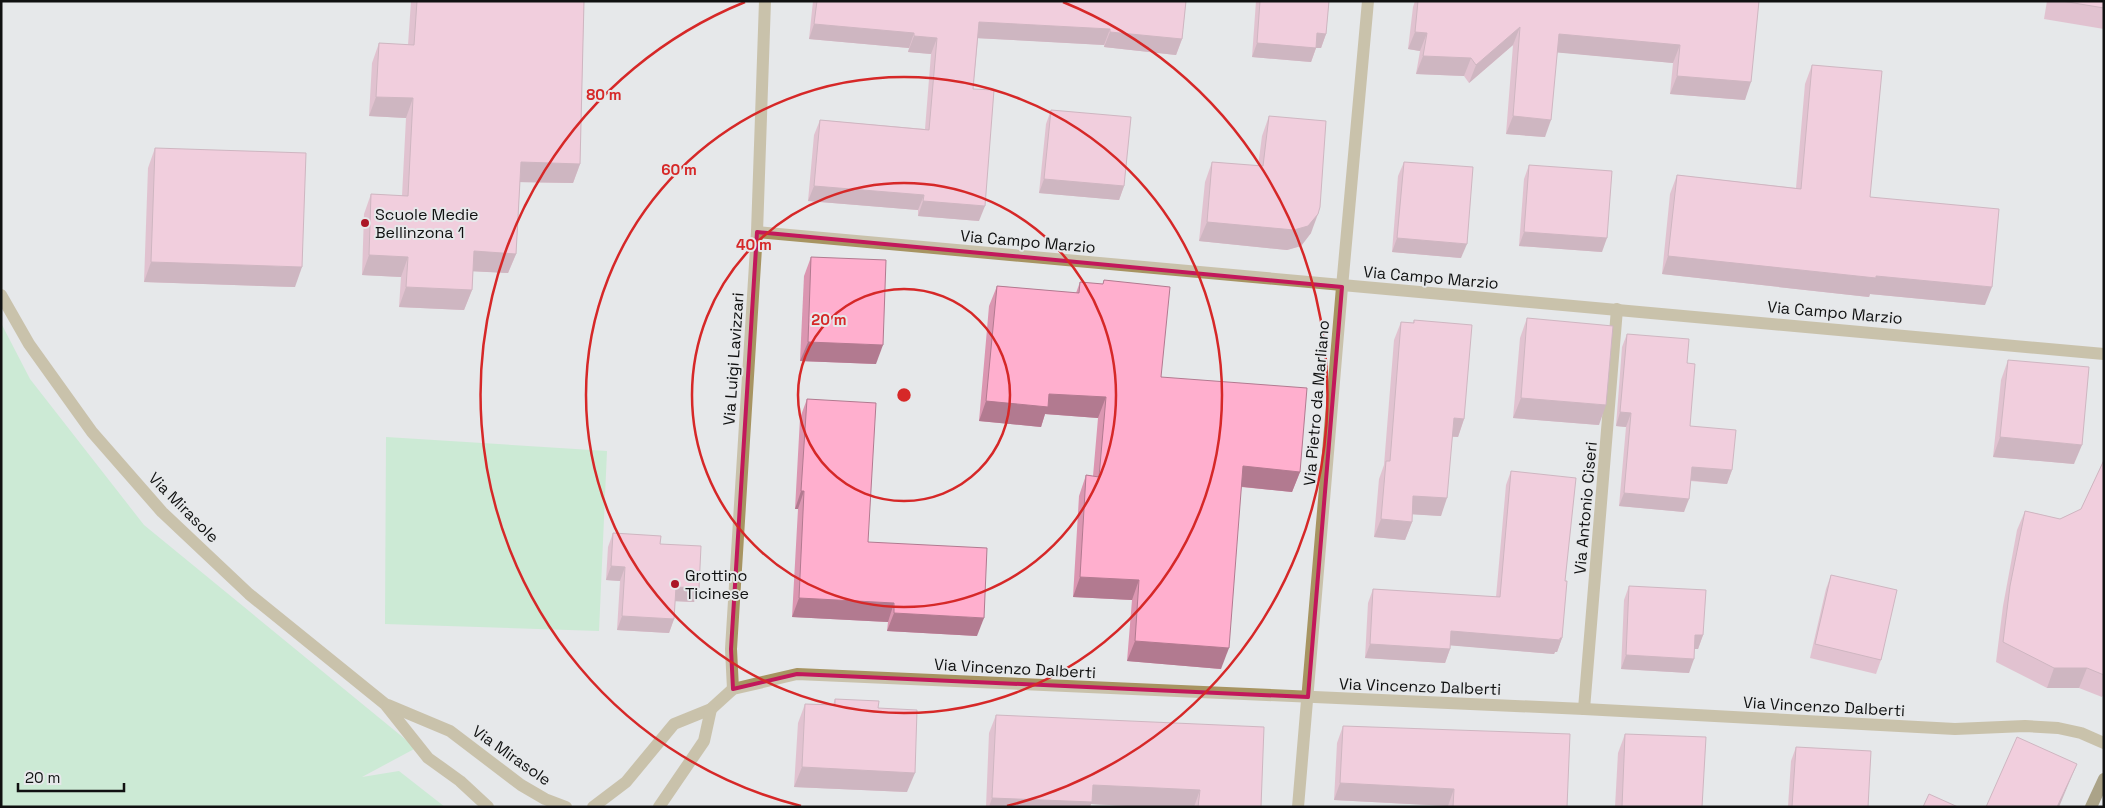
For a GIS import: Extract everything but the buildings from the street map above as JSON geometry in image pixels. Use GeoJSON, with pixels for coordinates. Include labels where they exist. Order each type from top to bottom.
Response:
{"type":"FeatureCollection","features":[{"type":"Feature","properties":{"kind":"main road"},"geometry":{"type":"LineString","coordinates":[[2091,807],[2104,779]]}},
{"type":"Feature","properties":{"kind":"street","name":"Via Luigi Lavizzari"},"geometry":{"type":"LineString","coordinates":[[733,689],[731,649],[757,232],[764,1]]}},
{"type":"Feature","properties":{"kind":"street","name":"Via Pietro da Marliano"},"geometry":{"type":"LineString","coordinates":[[1298,807],[1368,1]]}},
{"type":"Feature","properties":{"kind":"street","name":"Via Campo Marzio"},"geometry":{"type":"LineString","coordinates":[[757,232],[2104,354]]}},
{"type":"Feature","properties":{"kind":"street","name":"Via Mirasole"},"geometry":{"type":"LineString","coordinates":[[1,295],[30,344],[92,432],[162,512],[250,594],[385,704],[428,758],[460,781],[488,807]]}},
{"type":"Feature","properties":{"kind":"street","name":"Via Antonio Ciseri"},"geometry":{"type":"LineString","coordinates":[[1584,709],[1617,309]]}},
{"type":"Feature","properties":{"kind":"street","name":"Via Vincenzo Dalberti"},"geometry":{"type":"LineString","coordinates":[[733,689],[798,674],[1584,709],[1955,729],[2026,726],[2058,728],[2080,733],[2104,743]]}},
{"type":"Feature","properties":{"kind":"street"},"geometry":{"type":"LineString","coordinates":[[593,807],[626,782],[674,724],[711,709],[733,689]]}},
{"type":"Feature","properties":{"kind":"street","name":"Via Mirasole"},"geometry":{"type":"LineString","coordinates":[[385,704],[450,730],[521,785],[545,799],[566,807]]}},
{"type":"Feature","properties":{"kind":"street"},"geometry":{"type":"LineString","coordinates":[[659,807],[704,741],[711,709]]}},
{"type":"Feature","properties":{"kind":"highlighted area"},"geometry":{"type":"Polygon","coordinates":[[[757,232],[1342,287],[1308,697],[797,674],[733,689],[731,649],[757,232]]]}},
{"type":"Feature","properties":{"kind":"green space"},"geometry":{"type":"Polygon","coordinates":[[[1,323],[30,379],[144,525],[416,748],[362,777],[399,771],[445,807],[1,807],[1,323]]]}},
{"type":"Feature","properties":{"kind":"green space"},"geometry":{"type":"Polygon","coordinates":[[[386,437],[607,451],[599,631],[385,624],[386,437]]]}},
{"type":"Feature","properties":{"kind":"place","name":"Scuole Medie Bellinzona 1"},"geometry":{"type":"Point","coordinates":[365,223]}},
{"type":"Feature","properties":{"kind":"place","name":"Grottino Ticinese"},"geometry":{"type":"Point","coordinates":[675,584]}}]}
